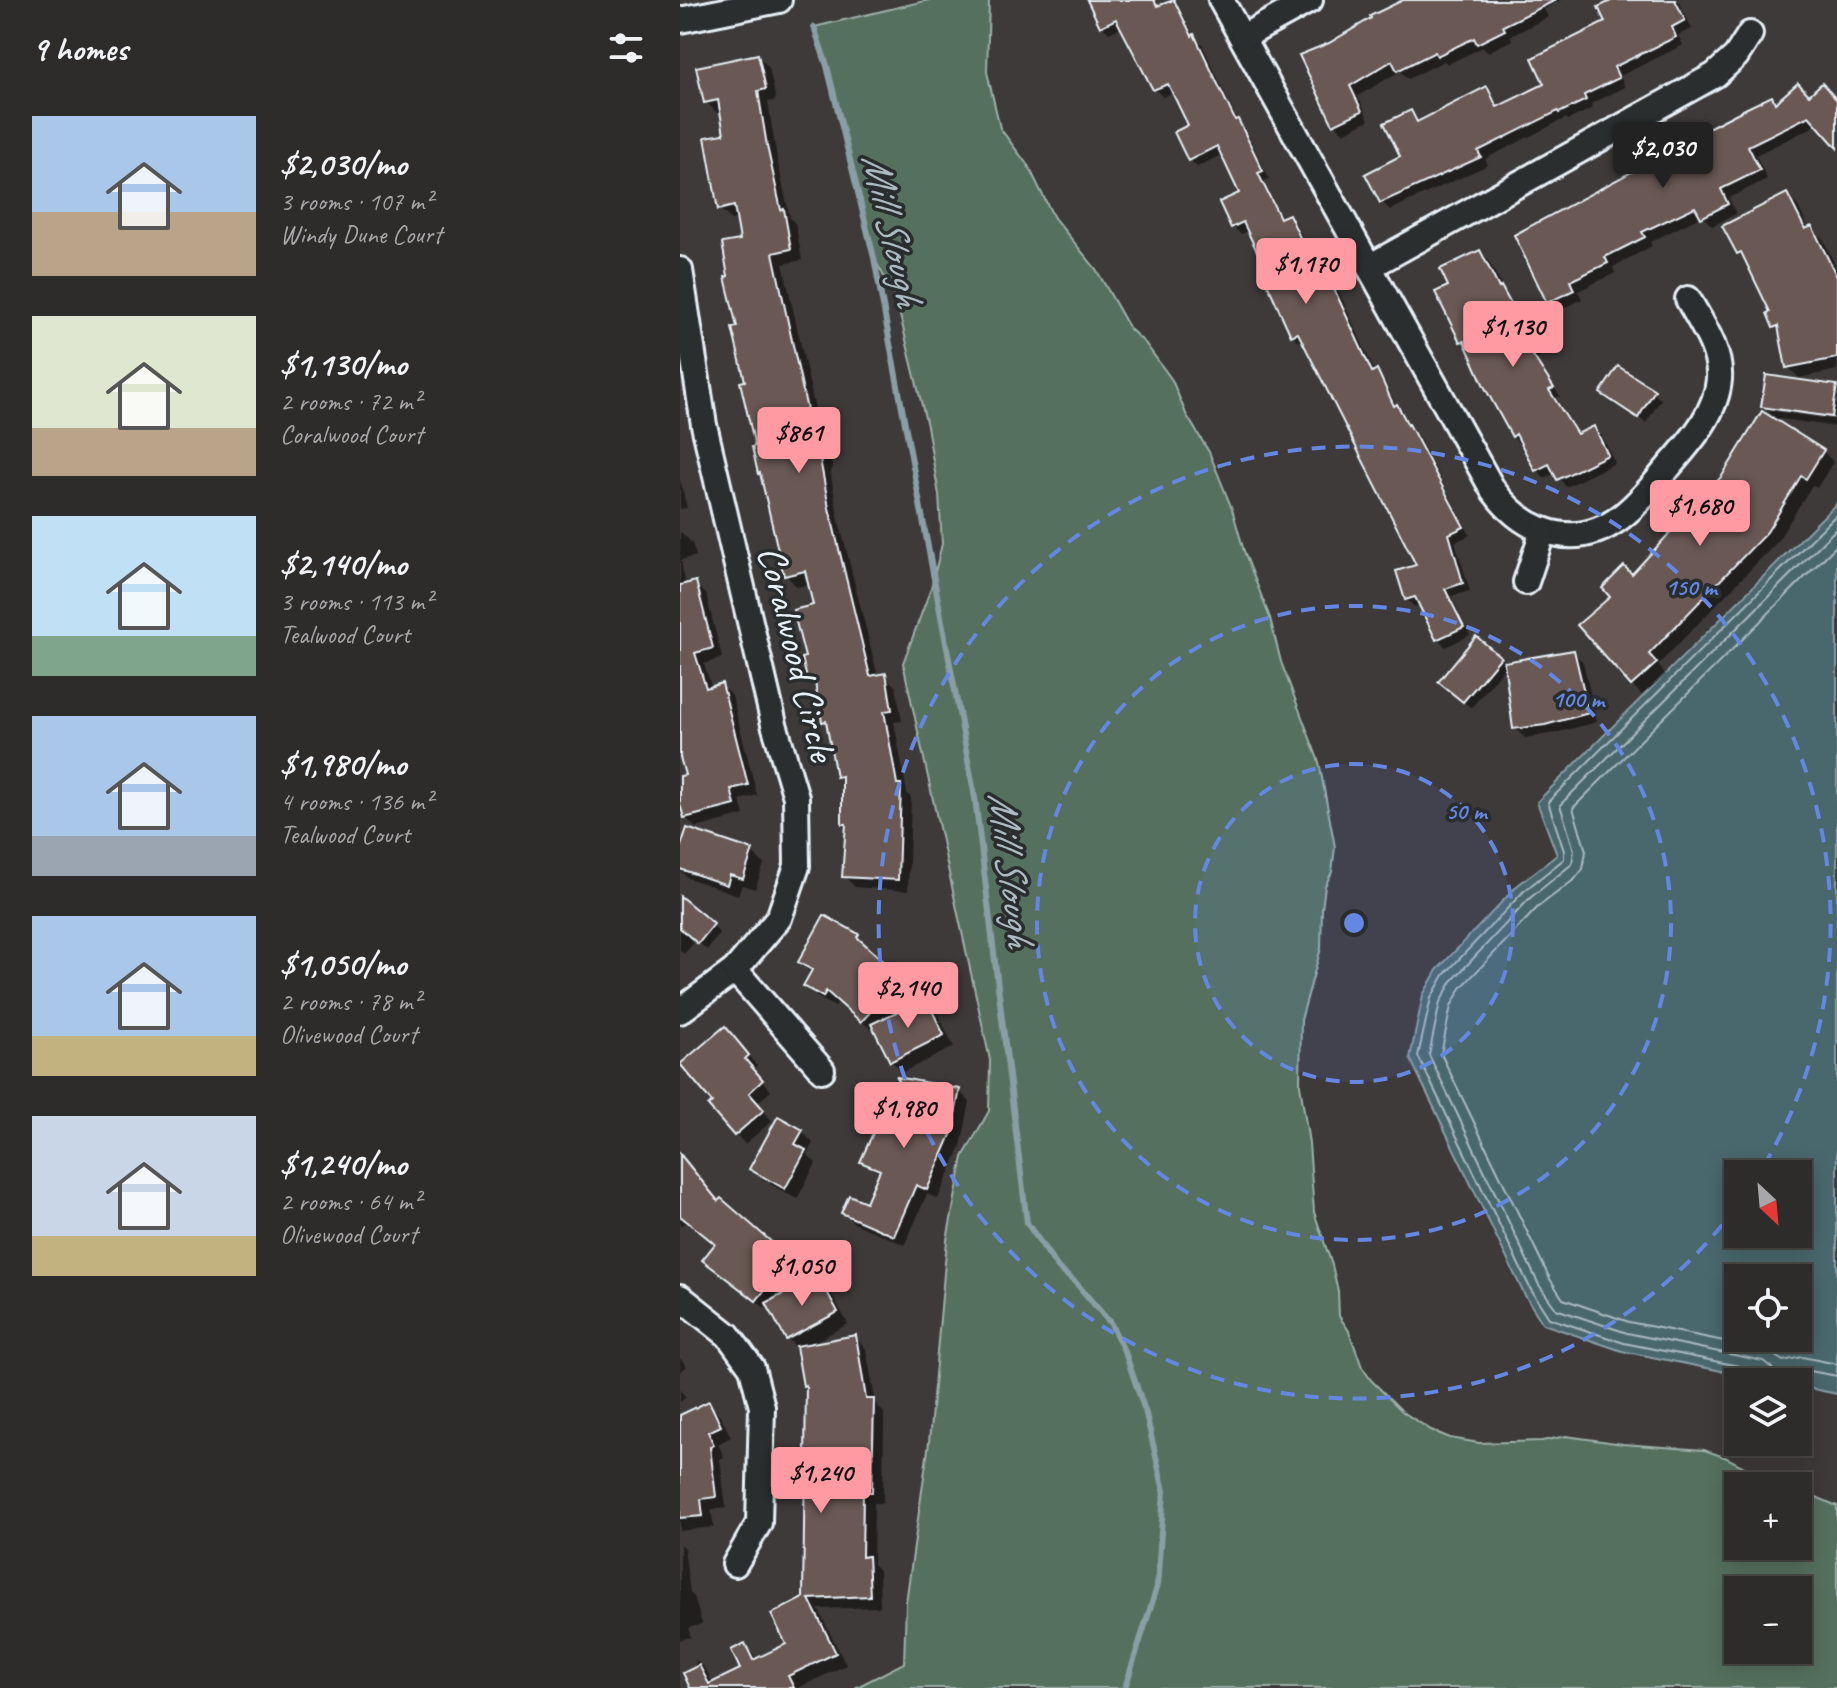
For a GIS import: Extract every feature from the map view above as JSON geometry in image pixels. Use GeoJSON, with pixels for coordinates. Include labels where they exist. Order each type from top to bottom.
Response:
{"type":"FeatureCollection","features":[{"type":"Feature","properties":{"kind":"street"},"geometry":{"type":"LineString","coordinates":[[680,20],[779,0]]}},
{"type":"Feature","properties":{"kind":"street"},"geometry":{"type":"LineString","coordinates":[[1221,0],[1493,490],[1522,521],[1556,534],[1585,534],[1610,524],[1644,495],[1701,425],[1717,391],[1719,367],[1688,299]]}},
{"type":"Feature","properties":{"kind":"street"},"geometry":{"type":"LineString","coordinates":[[1243,37],[1310,0]]}},
{"type":"Feature","properties":{"kind":"street"},"geometry":{"type":"LineString","coordinates":[[1369,267],[1715,75],[1736,56],[1750,34]]}},
{"type":"Feature","properties":{"kind":"street","name":"Coralwood Circle"},"geometry":{"type":"LineString","coordinates":[[680,270],[704,425],[774,724],[796,797],[797,866],[779,918],[735,970],[680,1011]]}},
{"type":"Feature","properties":{"kind":"street"},"geometry":{"type":"LineString","coordinates":[[1526,582],[1543,531]]}},
{"type":"Feature","properties":{"kind":"street"},"geometry":{"type":"LineString","coordinates":[[735,970],[822,1070]]}},
{"type":"Feature","properties":{"kind":"street"},"geometry":{"type":"LineString","coordinates":[[680,1297],[728,1335],[752,1368],[762,1407],[759,1523],[735,1564]]}},
{"type":"Feature","properties":{"kind":"green space","name":"Mill Slough"},"geometry":{"type":"Polygon","coordinates":[[[929,0],[989,0],[987,72],[1000,128],[1029,167],[1054,218],[1096,269],[1130,329],[1145,343],[1172,380],[1186,414],[1209,452],[1232,509],[1244,551],[1270,618],[1281,662],[1319,762],[1335,847],[1332,872],[1325,886],[1321,948],[1301,1020],[1300,1085],[1309,1143],[1314,1212],[1332,1265],[1338,1291],[1339,1316],[1349,1331],[1362,1367],[1403,1412],[1450,1438],[1479,1443],[1542,1441],[1566,1436],[1704,1450],[1754,1472],[1724,1472],[1724,1560],[1812,1560],[1812,1495],[1837,1506],[1837,1688],[855,1688],[904,1663],[906,1602],[929,1442],[947,1240],[963,1157],[989,1111],[990,1060],[903,663],[931,588],[942,544],[939,495],[927,426],[896,299],[874,258],[827,66],[814,27],[929,0]]]}},
{"type":"Feature","properties":{"kind":"water"},"geometry":{"type":"Polygon","coordinates":[[[1837,503],[1837,1394],[1812,1389],[1812,1368],[1724,1368],[1724,1372],[1622,1351],[1543,1324],[1524,1294],[1410,1058],[1423,995],[1437,970],[1518,885],[1557,855],[1537,802],[1837,503]]]}},
{"type":"Feature","properties":{"kind":"building"},"geometry":{"type":"Polygon","coordinates":[[[1087,0],[1154,0],[1157,6],[1174,0],[1192,36],[1194,34],[1235,120],[1238,119],[1263,171],[1258,173],[1280,218],[1289,214],[1305,248],[1310,246],[1328,284],[1331,282],[1372,372],[1377,369],[1394,406],[1397,404],[1409,424],[1464,527],[1449,534],[1463,583],[1445,589],[1464,627],[1436,640],[1415,597],[1405,600],[1396,571],[1416,565],[1298,333],[1291,336],[1261,270],[1265,268],[1243,222],[1231,228],[1219,202],[1239,193],[1217,146],[1188,161],[1174,132],[1188,125],[1168,84],[1153,90],[1116,19],[1100,27],[1087,0]]]}},
{"type":"Feature","properties":{"kind":"building"},"geometry":{"type":"Polygon","coordinates":[[[1403,0],[1556,0],[1503,26],[1505,30],[1477,44],[1474,38],[1437,56],[1435,52],[1397,71],[1392,61],[1350,86],[1362,111],[1333,125],[1299,55],[1329,43],[1370,16],[1403,0]]]}},
{"type":"Feature","properties":{"kind":"building"},"geometry":{"type":"Polygon","coordinates":[[[1613,0],[1675,0],[1685,20],[1672,27],[1676,37],[1614,67],[1619,78],[1584,95],[1586,100],[1478,151],[1481,157],[1380,203],[1365,174],[1400,156],[1384,123],[1411,110],[1417,122],[1487,86],[1497,107],[1544,84],[1532,58],[1605,22],[1598,7],[1613,0]]]}},
{"type":"Feature","properties":{"kind":"building"},"geometry":{"type":"Polygon","coordinates":[[[758,54],[766,89],[758,91],[767,146],[791,249],[773,253],[809,419],[813,418],[823,458],[820,459],[829,508],[870,676],[886,673],[892,710],[884,711],[897,784],[901,784],[898,880],[842,877],[846,824],[842,824],[842,776],[836,777],[814,677],[807,679],[802,658],[805,657],[793,610],[813,605],[805,571],[784,576],[758,474],[752,447],[755,446],[740,382],[745,381],[732,328],[737,327],[725,277],[728,276],[722,243],[740,240],[734,206],[718,210],[705,137],[724,134],[718,100],[704,103],[696,67],[758,54]]]}},
{"type":"Feature","properties":{"kind":"building"},"geometry":{"type":"Polygon","coordinates":[[[1798,83],[1809,95],[1822,83],[1837,100],[1837,148],[1809,116],[1748,146],[1760,170],[1721,189],[1728,204],[1701,218],[1695,207],[1642,232],[1645,237],[1605,257],[1608,263],[1570,281],[1574,290],[1547,303],[1514,235],[1745,109],[1772,96],[1775,103],[1798,83]]]}},
{"type":"Feature","properties":{"kind":"building"},"geometry":{"type":"Polygon","coordinates":[[[1787,193],[1805,229],[1812,226],[1837,277],[1837,358],[1786,368],[1778,326],[1773,328],[1767,313],[1770,312],[1741,252],[1737,254],[1722,226],[1787,193]]]}},
{"type":"Feature","properties":{"kind":"building"},"geometry":{"type":"Polygon","coordinates":[[[1480,250],[1534,349],[1530,351],[1554,388],[1549,390],[1577,434],[1594,426],[1608,455],[1557,480],[1549,464],[1535,471],[1516,434],[1512,437],[1464,341],[1460,342],[1435,292],[1448,286],[1440,269],[1480,250]]]}},
{"type":"Feature","properties":{"kind":"building"},"geometry":{"type":"Polygon","coordinates":[[[1618,366],[1655,390],[1638,418],[1600,393],[1618,366]]]}},
{"type":"Feature","properties":{"kind":"building"},"geometry":{"type":"Polygon","coordinates":[[[1766,375],[1837,385],[1832,417],[1761,407],[1766,375]]]}},
{"type":"Feature","properties":{"kind":"building"},"geometry":{"type":"Polygon","coordinates":[[[1762,411],[1824,450],[1806,479],[1801,476],[1767,532],[1649,654],[1657,663],[1631,686],[1577,625],[1610,597],[1602,588],[1624,566],[1632,574],[1722,476],[1762,411]]]}},
{"type":"Feature","properties":{"kind":"building"},"geometry":{"type":"Polygon","coordinates":[[[696,581],[713,648],[695,653],[706,688],[722,683],[748,785],[731,789],[735,805],[684,818],[680,804],[680,776],[685,775],[680,757],[680,585],[696,581]]]}},
{"type":"Feature","properties":{"kind":"building"},"geometry":{"type":"Polygon","coordinates":[[[1476,636],[1501,657],[1463,702],[1438,682],[1476,636]]]}},
{"type":"Feature","properties":{"kind":"building"},"geometry":{"type":"Polygon","coordinates":[[[1574,650],[1589,713],[1545,725],[1513,729],[1504,662],[1574,650]]]}},
{"type":"Feature","properties":{"kind":"building"},"geometry":{"type":"Polygon","coordinates":[[[687,828],[753,850],[743,879],[730,875],[727,885],[680,869],[680,849],[687,828]]]}},
{"type":"Feature","properties":{"kind":"building"},"geometry":{"type":"Polygon","coordinates":[[[680,896],[714,924],[698,944],[680,928],[680,896]]]}},
{"type":"Feature","properties":{"kind":"building"},"geometry":{"type":"Polygon","coordinates":[[[824,915],[859,934],[857,937],[902,978],[861,1022],[826,991],[823,997],[803,986],[812,970],[798,962],[824,915]]]}},
{"type":"Feature","properties":{"kind":"building"},"geometry":{"type":"Polygon","coordinates":[[[926,998],[944,1035],[890,1062],[871,1024],[926,998]]]}},
{"type":"Feature","properties":{"kind":"building"},"geometry":{"type":"Polygon","coordinates":[[[725,1026],[749,1055],[745,1059],[763,1080],[749,1093],[764,1110],[734,1136],[708,1106],[712,1102],[680,1064],[725,1026]]]}},
{"type":"Feature","properties":{"kind":"building"},"geometry":{"type":"Polygon","coordinates":[[[897,1077],[960,1089],[951,1135],[927,1190],[916,1185],[894,1236],[841,1213],[849,1195],[866,1202],[880,1170],[860,1162],[874,1131],[882,1088],[905,1092],[897,1077]]]}},
{"type":"Feature","properties":{"kind":"building"},"geometry":{"type":"Polygon","coordinates":[[[778,1116],[803,1130],[795,1144],[806,1150],[785,1189],[749,1169],[778,1116]]]}},
{"type":"Feature","properties":{"kind":"building"},"geometry":{"type":"Polygon","coordinates":[[[680,1154],[718,1201],[721,1198],[790,1258],[756,1301],[702,1260],[715,1244],[680,1216],[680,1154]]]}},
{"type":"Feature","properties":{"kind":"building"},"geometry":{"type":"Polygon","coordinates":[[[818,1275],[838,1312],[786,1340],[766,1303],[818,1275]]]}},
{"type":"Feature","properties":{"kind":"building"},"geometry":{"type":"Polygon","coordinates":[[[856,1335],[866,1399],[874,1399],[872,1492],[863,1492],[862,1557],[868,1556],[870,1596],[809,1599],[836,1653],[788,1676],[794,1688],[690,1688],[683,1673],[699,1665],[709,1684],[740,1669],[731,1650],[745,1643],[753,1660],[786,1644],[771,1614],[803,1598],[806,1385],[803,1386],[796,1346],[856,1335]]]}},
{"type":"Feature","properties":{"kind":"building"},"geometry":{"type":"Polygon","coordinates":[[[709,1401],[721,1426],[708,1432],[714,1445],[710,1447],[716,1497],[701,1499],[703,1516],[680,1518],[680,1415],[709,1401]]]}},
{"type":"Feature","properties":{"kind":"waterway","name":"Mill Slough"},"geometry":{"type":"LineString","coordinates":[[814,27],[827,66],[874,258],[975,798],[1027,1223],[1058,1268],[1076,1283],[1111,1324],[1126,1355],[1146,1414],[1164,1491],[1157,1587],[1125,1688]]}}]}
